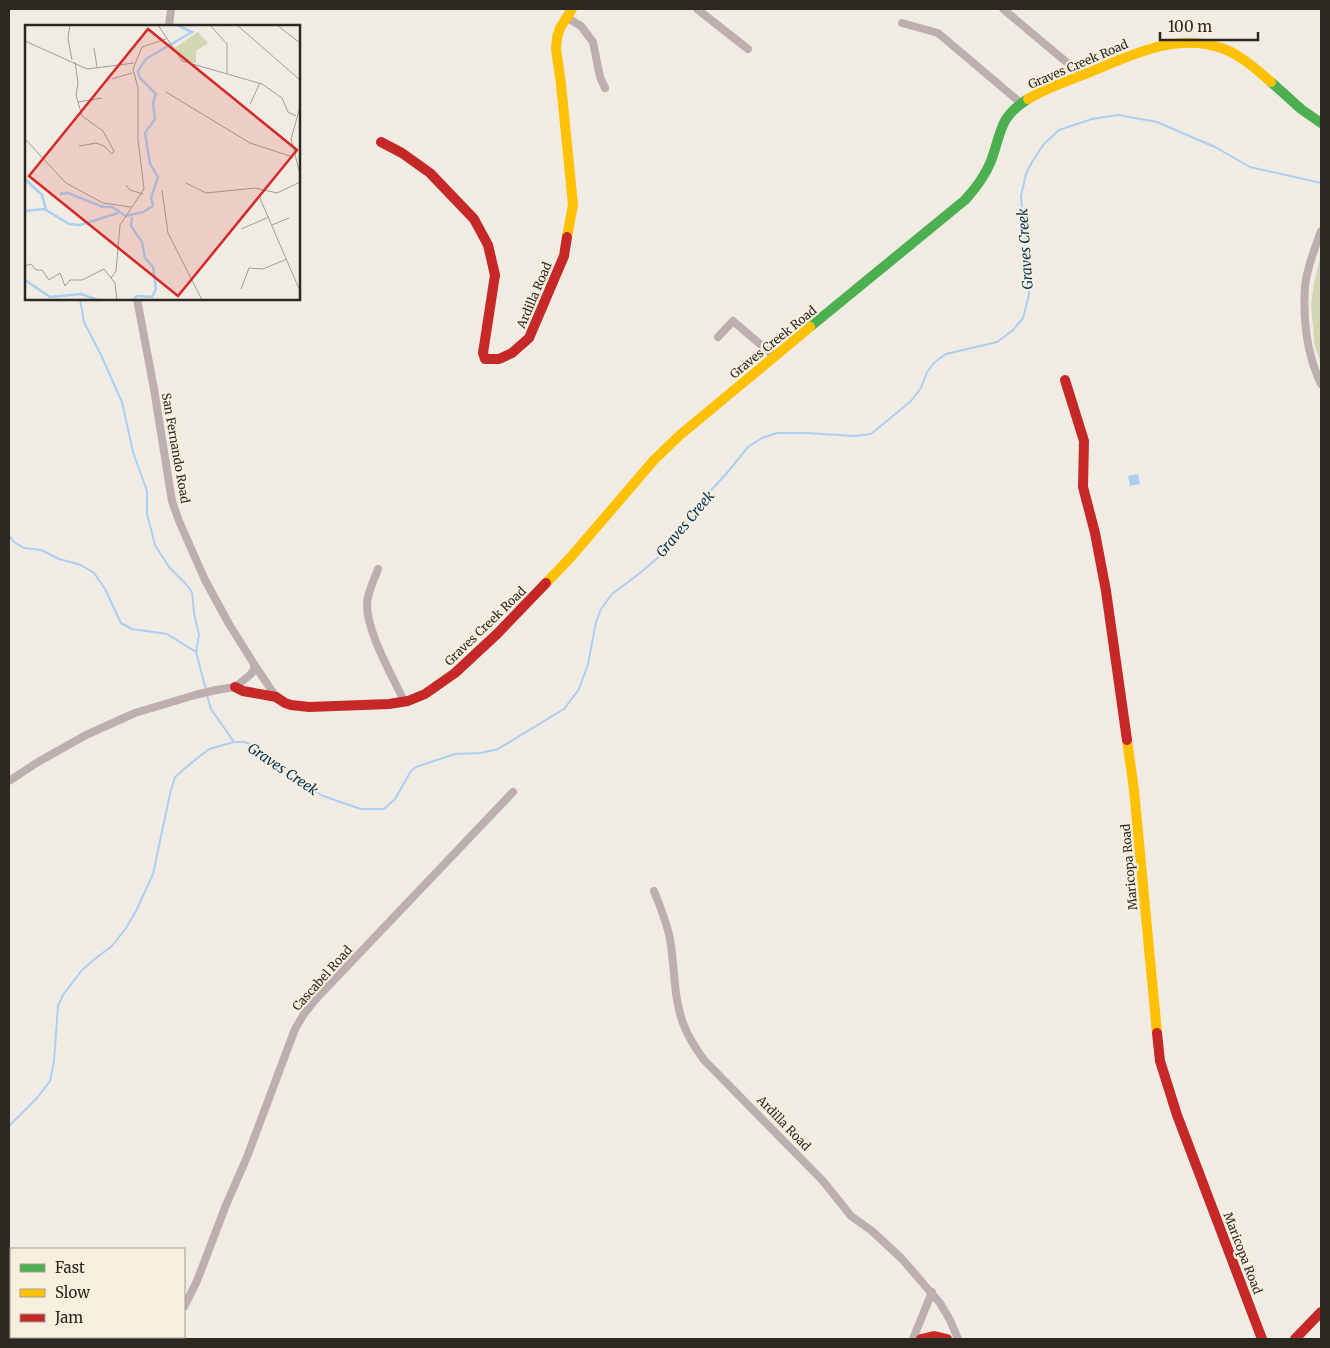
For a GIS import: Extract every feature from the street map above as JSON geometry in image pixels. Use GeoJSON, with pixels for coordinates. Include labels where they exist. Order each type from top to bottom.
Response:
{"type":"FeatureCollection","features":[{"type":"Feature","properties":{"kind":"street"},"geometry":{"type":"LineString","coordinates":[[170,25],[171,9]]}},
{"type":"Feature","properties":{"kind":"street"},"geometry":{"type":"LineString","coordinates":[[697,9],[748,48]]}},
{"type":"Feature","properties":{"kind":"street"},"geometry":{"type":"LineString","coordinates":[[1004,9],[1083,76]]}},
{"type":"Feature","properties":{"kind":"street"},"geometry":{"type":"LineString","coordinates":[[569,13],[592,42],[600,77],[605,88]]}},
{"type":"Feature","properties":{"kind":"street","name":"Ardilla Road"},"geometry":{"type":"LineString","coordinates":[[381,142],[402,153],[430,173],[474,219],[488,245],[495,275],[483,354],[485,359],[499,358],[512,353],[530,338],[564,256],[573,205],[556,49],[560,28],[569,13]]}},
{"type":"Feature","properties":{"kind":"street"},"geometry":{"type":"LineString","coordinates":[[902,23],[938,33],[1022,104]]}},
{"type":"Feature","properties":{"kind":"street","name":"Graves Creek Road"},"geometry":{"type":"LineString","coordinates":[[9,781],[86,735],[135,713],[203,693],[235,687],[243,691],[276,697],[284,703],[291,705],[309,708],[389,704],[408,701],[425,694],[437,686],[470,659],[496,634],[570,558],[654,460],[693,423],[966,200],[979,183],[991,159],[1002,125],[1015,108],[1045,89],[1083,76],[1148,48],[1184,42],[1202,44],[1221,49],[1245,62],[1296,106],[1321,123]]}},
{"type":"Feature","properties":{"kind":"street"},"geometry":{"type":"LineString","coordinates":[[1321,231],[1305,286],[1305,315],[1308,344],[1315,372],[1321,384]]}},
{"type":"Feature","properties":{"kind":"street","name":"San Fernando Road"},"geometry":{"type":"LineString","coordinates":[[137,300],[172,501],[205,580],[229,624],[276,697]]}},
{"type":"Feature","properties":{"kind":"street"},"geometry":{"type":"LineString","coordinates":[[718,337],[733,321],[774,356]]}},
{"type":"Feature","properties":{"kind":"street","name":"Maricopa Road"},"geometry":{"type":"LineString","coordinates":[[1065,380],[1084,441],[1083,486],[1086,505],[1095,532],[1106,591],[1133,781],[1160,1061],[1177,1115],[1262,1339]]}},
{"type":"Feature","properties":{"kind":"street"},"geometry":{"type":"LineString","coordinates":[[378,569],[367,603],[369,618],[377,645],[404,701]]}},
{"type":"Feature","properties":{"kind":"street"},"geometry":{"type":"LineString","coordinates":[[235,687],[250,675],[254,670],[254,664]]}},
{"type":"Feature","properties":{"kind":"street","name":"Cascabel Road"},"geometry":{"type":"LineString","coordinates":[[185,1305],[197,1281],[226,1205],[247,1157],[295,1029],[304,1014],[315,1000],[513,792]]}},
{"type":"Feature","properties":{"kind":"street","name":"Ardilla Road"},"geometry":{"type":"LineString","coordinates":[[654,891],[670,939],[677,1000],[683,1023],[693,1044],[704,1060],[823,1181],[851,1216],[872,1231],[893,1250],[932,1292],[950,1320],[958,1339]]}},
{"type":"Feature","properties":{"kind":"street"},"geometry":{"type":"LineString","coordinates":[[913,1339],[932,1292]]}},
{"type":"Feature","properties":{"kind":"street"},"geometry":{"type":"LineString","coordinates":[[1295,1339],[1321,1312]]}},
{"type":"Feature","properties":{"kind":"street"},"geometry":{"type":"LineString","coordinates":[[921,1339],[937,1336],[947,1339]]}},
{"type":"Feature","properties":{"kind":"green space"},"geometry":{"type":"Polygon","coordinates":[[[1321,254],[1321,362],[1315,347],[1311,305],[1321,254]]]}},
{"type":"Feature","properties":{"kind":"water"},"geometry":{"type":"Polygon","coordinates":[[[1138,474],[1140,484],[1130,486],[1128,476],[1138,474]]]}},
{"type":"Feature","properties":{"kind":"waterway","name":"Graves Creek"},"geometry":{"type":"LineString","coordinates":[[9,1126],[37,1098],[50,1081],[54,1061],[58,1006],[63,995],[82,970],[112,946],[136,911],[153,874],[175,777],[209,749],[234,742],[244,742],[253,745],[271,763],[323,796],[361,809],[384,809],[395,799],[411,771],[416,767],[455,754],[481,753],[498,749],[564,709],[579,689],[588,664],[596,622],[601,609],[612,594],[661,555],[686,527],[704,498],[748,447],[762,438],[777,433],[854,436],[871,434],[911,401],[921,388],[927,372],[935,362],[946,354],[997,342],[1013,330],[1023,318],[1029,295],[1021,196],[1026,174],[1043,145],[1059,130],[1092,119],[1118,115],[1157,122],[1215,147],[1250,167],[1321,183]]}},
{"type":"Feature","properties":{"kind":"waterway"},"geometry":{"type":"LineString","coordinates":[[80,300],[84,322],[122,402],[133,452],[147,491],[147,514],[155,545],[169,567],[192,592],[199,635],[196,652],[206,690]]}},
{"type":"Feature","properties":{"kind":"waterway"},"geometry":{"type":"LineString","coordinates":[[9,535],[14,542],[24,548],[41,550],[59,559],[81,565],[94,573],[105,589],[121,623],[132,629],[167,634],[196,652]]}},
{"type":"Feature","properties":{"kind":"waterway"},"geometry":{"type":"LineString","coordinates":[[207,695],[211,709],[234,742]]}},
{"type":"Feature","properties":{"kind":"traffic: fast"},"geometry":{"type":"LineString","coordinates":[[1271,82],[1301,109],[1321,123]]}},
{"type":"Feature","properties":{"kind":"traffic: fast"},"geometry":{"type":"LineString","coordinates":[[810,327],[965,200],[986,172],[1006,119],[1018,106],[1028,99]]}},
{"type":"Feature","properties":{"kind":"traffic: slow"},"geometry":{"type":"LineString","coordinates":[[567,237],[573,205],[556,49],[560,28],[572,9]]}},
{"type":"Feature","properties":{"kind":"traffic: slow"},"geometry":{"type":"LineString","coordinates":[[1028,99],[1052,87],[1126,57],[1142,51],[1174,44],[1207,44],[1224,49],[1243,59],[1271,82]]}},
{"type":"Feature","properties":{"kind":"traffic: slow"},"geometry":{"type":"LineString","coordinates":[[546,583],[570,558],[654,460],[680,435],[810,327]]}},
{"type":"Feature","properties":{"kind":"traffic: slow"},"geometry":{"type":"LineString","coordinates":[[1127,740],[1134,790],[1157,1033]]}},
{"type":"Feature","properties":{"kind":"traffic: jam"},"geometry":{"type":"LineString","coordinates":[[381,142],[402,153],[430,173],[474,219],[488,245],[495,275],[483,353],[485,359],[499,359],[512,353],[529,338],[564,256],[567,237]]}},
{"type":"Feature","properties":{"kind":"traffic: jam"},"geometry":{"type":"LineString","coordinates":[[1065,380],[1084,441],[1083,487],[1095,533],[1106,591],[1127,740]]}},
{"type":"Feature","properties":{"kind":"traffic: jam"},"geometry":{"type":"LineString","coordinates":[[235,687],[243,691],[276,697],[291,705],[309,707],[389,704],[408,701],[425,694],[455,673],[497,634],[546,583]]}},
{"type":"Feature","properties":{"kind":"traffic: jam"},"geometry":{"type":"LineString","coordinates":[[1157,1033],[1160,1061],[1177,1115],[1262,1339]]}},
{"type":"Feature","properties":{"kind":"traffic: jam"},"geometry":{"type":"LineString","coordinates":[[1295,1339],[1321,1312]]}},
{"type":"Feature","properties":{"kind":"traffic: jam"},"geometry":{"type":"LineString","coordinates":[[921,1339],[934,1336],[947,1339]]}}]}
